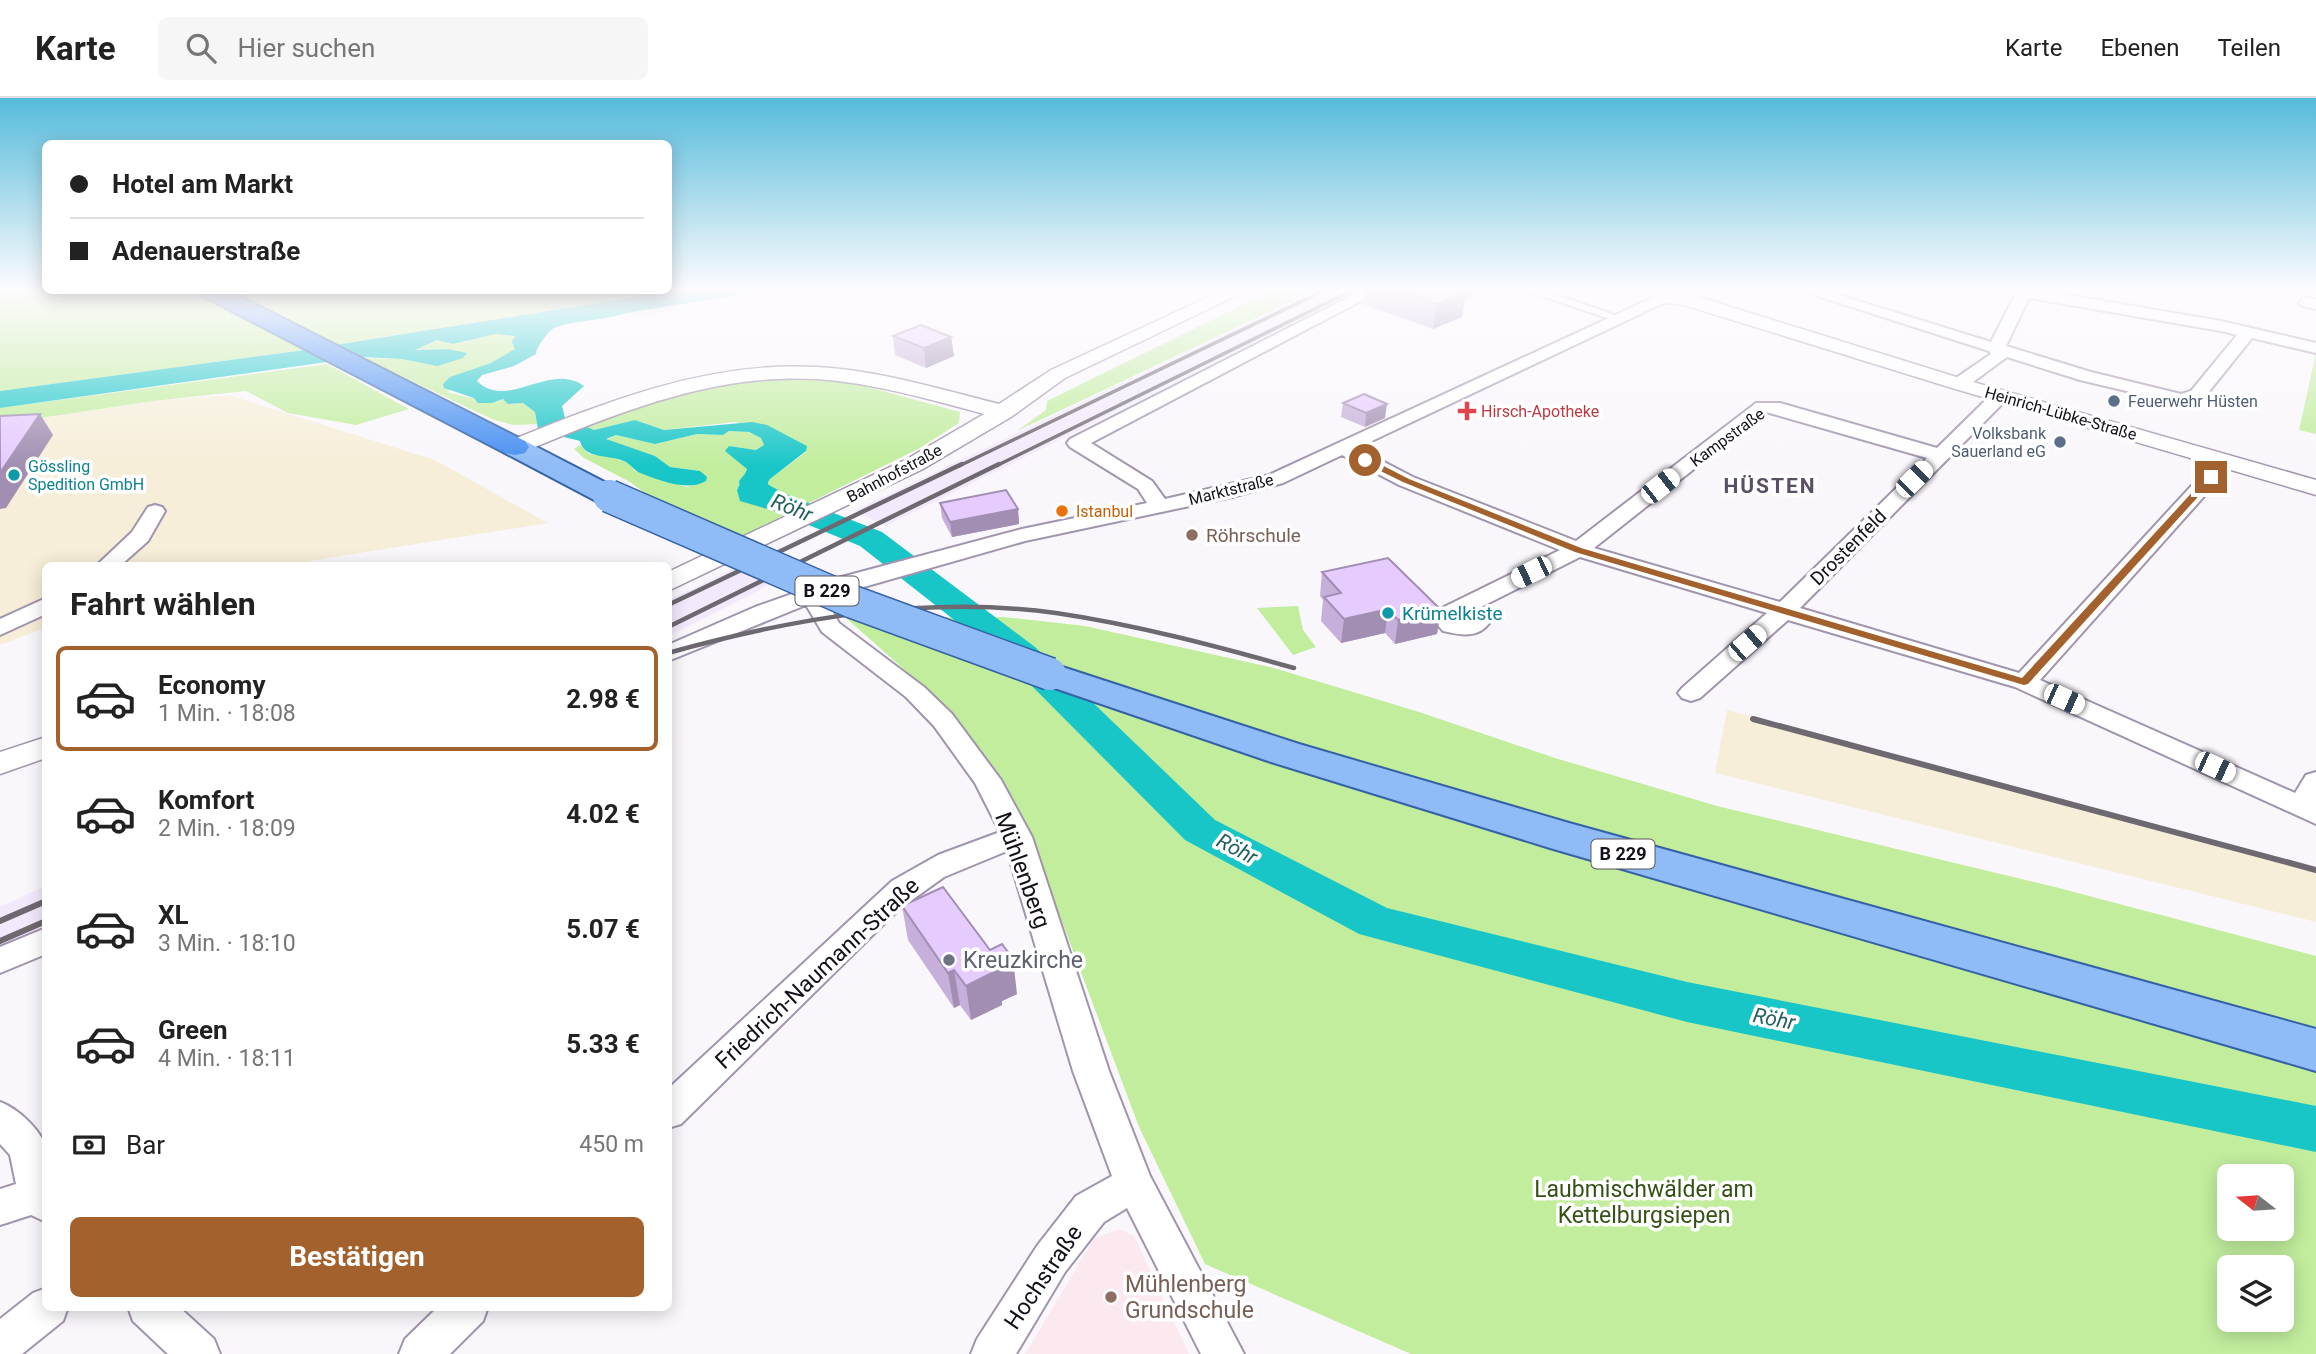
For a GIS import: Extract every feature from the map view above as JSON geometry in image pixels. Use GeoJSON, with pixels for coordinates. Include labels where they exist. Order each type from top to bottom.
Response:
{"type":"FeatureCollection","features":[{"type":"Feature","properties":{"kind":"highway"},"geometry":{"type":"LineString","coordinates":[[325,350],[515,447]]}},
{"type":"Feature","properties":{"kind":"main road","name":"B 229"},"geometry":{"type":"LineString","coordinates":[[515,447],[649,514],[853,602],[1110,696],[1286,753],[1961,951],[2316,1050]]}},
{"type":"Feature","properties":{"kind":"street","name":"Bahnhofstraße"},"geometry":{"type":"LineString","coordinates":[[1003,412],[1058,374],[1111,350]]}},
{"type":"Feature","properties":{"kind":"street","name":"Bahnhofstraße"},"geometry":{"type":"LineString","coordinates":[[672,581],[915,464],[1003,412],[1127,350]]}},
{"type":"Feature","properties":{"kind":"street"},"geometry":{"type":"LineString","coordinates":[[1160,506],[1146,485],[1077,443],[1259,350]]}},
{"type":"Feature","properties":{"kind":"street","name":"Marktstraße"},"geometry":{"type":"LineString","coordinates":[[672,652],[811,594],[943,555],[1276,479],[1557,350]]}},
{"type":"Feature","properties":{"kind":"street","name":"Heinrich-Lübke-Straße"},"geometry":{"type":"LineString","coordinates":[[1856,350],[1959,384],[2316,488]]}},
{"type":"Feature","properties":{"kind":"street"},"geometry":{"type":"LineString","coordinates":[[1996,350],[2152,394],[2188,399],[2197,395],[2234,350]]}},
{"type":"Feature","properties":{"kind":"street"},"geometry":{"type":"LineString","coordinates":[[1959,384],[2000,351]]}},
{"type":"Feature","properties":{"kind":"street"},"geometry":{"type":"LineString","coordinates":[[515,447],[658,392],[729,376],[813,373],[860,379],[1003,412]]}},
{"type":"Feature","properties":{"kind":"street","name":"Drostenfeld"},"geometry":{"type":"LineString","coordinates":[[1691,693],[1785,610],[2000,396]]}},
{"type":"Feature","properties":{"kind":"street","name":"Kampstraße"},"geometry":{"type":"LineString","coordinates":[[1578,550],[1762,407],[1774,407],[1939,455]]}},
{"type":"Feature","properties":{"kind":"street"},"geometry":{"type":"LineString","coordinates":[[550,464],[557,441],[569,425]]}},
{"type":"Feature","properties":{"kind":"street"},"geometry":{"type":"LineString","coordinates":[[1344,449],[1406,481],[1578,550],[2024,682],[2309,810],[2316,781]]}},
{"type":"Feature","properties":{"kind":"street"},"geometry":{"type":"LineString","coordinates":[[2024,682],[2225,461]]}},
{"type":"Feature","properties":{"kind":"street"},"geometry":{"type":"LineString","coordinates":[[111,562],[140,536],[155,511]]}},
{"type":"Feature","properties":{"kind":"street"},"geometry":{"type":"LineString","coordinates":[[1462,607],[1578,550]]}},
{"type":"Feature","properties":{"kind":"street","name":"Mühlenberg"},"geometry":{"type":"LineString","coordinates":[[811,594],[830,627],[915,692],[943,720],[987,780],[1017,837],[1091,1070],[1134,1183],[1223,1354]]}},
{"type":"Feature","properties":{"kind":"street"},"geometry":{"type":"LineString","coordinates":[[0,628],[42,607]]}},
{"type":"Feature","properties":{"kind":"street"},"geometry":{"type":"LineString","coordinates":[[0,763],[42,748]]}},
{"type":"Feature","properties":{"kind":"street","name":"Friedrich-Naumann-Straße"},"geometry":{"type":"LineString","coordinates":[[672,1109],[912,881],[944,862],[1017,837]]}},
{"type":"Feature","properties":{"kind":"street"},"geometry":{"type":"LineString","coordinates":[[0,961],[42,942]]}},
{"type":"Feature","properties":{"kind":"street"},"geometry":{"type":"LineString","coordinates":[[0,1118],[27,1148],[42,1193]]}},
{"type":"Feature","properties":{"kind":"street","name":"Hochstraße"},"geometry":{"type":"LineString","coordinates":[[992,1354],[1051,1259],[1090,1209],[1134,1183]]}},
{"type":"Feature","properties":{"kind":"street"},"geometry":{"type":"LineString","coordinates":[[0,1207],[42,1196]]}},
{"type":"Feature","properties":{"kind":"street"},"geometry":{"type":"LineString","coordinates":[[0,1345],[43,1311]]}},
{"type":"Feature","properties":{"kind":"street"},"geometry":{"type":"LineString","coordinates":[[152,1311],[199,1354]]}},
{"type":"Feature","properties":{"kind":"street"},"geometry":{"type":"LineString","coordinates":[[420,1354],[464,1311]]}},
{"type":"Feature","properties":{"kind":"shaded area"},"geometry":{"type":"Polygon","coordinates":[[[1191,350],[1241,350],[886,526],[854,511],[1191,350]]]}},
{"type":"Feature","properties":{"kind":"shaded area"},"geometry":{"type":"Polygon","coordinates":[[[229,395],[435,460],[548,523],[304,562],[42,562],[42,629],[0,645],[0,424],[153,401],[229,395]]]}},
{"type":"Feature","properties":{"kind":"shaded area"},"geometry":{"type":"Polygon","coordinates":[[[771,551],[802,568],[672,634],[672,599],[771,551]]]}},
{"type":"Feature","properties":{"kind":"shaded area"},"geometry":{"type":"Polygon","coordinates":[[[1727,710],[2316,867],[2316,922],[1715,773],[1727,710]]]}},
{"type":"Feature","properties":{"kind":"shaded area"},"geometry":{"type":"Polygon","coordinates":[[[42,887],[42,930],[0,949],[0,907],[42,887]]]}},
{"type":"Feature","properties":{"kind":"shaded area","name":"Mühlenberg Grundschule"},"geometry":{"type":"Polygon","coordinates":[[[1119,1229],[1134,1236],[1189,1354],[1025,1354],[1094,1239],[1119,1229]]]}},
{"type":"Feature","properties":{"kind":"green space"},"geometry":{"type":"Polygon","coordinates":[[[0,350],[306,350],[304,350],[0,391],[0,350]]]}},
{"type":"Feature","properties":{"kind":"green space"},"geometry":{"type":"Polygon","coordinates":[[[448,350],[514,350],[447,392],[492,403],[504,399],[508,404],[523,403],[535,412],[538,424],[513,425],[492,419],[363,358],[402,359],[437,366],[448,350]]]}},
{"type":"Feature","properties":{"kind":"green space"},"geometry":{"type":"Polygon","coordinates":[[[1152,350],[1189,350],[1017,431],[1046,410],[1047,401],[1152,350]]]}},
{"type":"Feature","properties":{"kind":"green space"},"geometry":{"type":"Polygon","coordinates":[[[2316,353],[2316,434],[2299,430],[2316,353]]]}},
{"type":"Feature","properties":{"kind":"green space"},"geometry":{"type":"Polygon","coordinates":[[[327,364],[409,409],[356,425],[288,413],[246,391],[153,401],[0,424],[0,408],[327,364]]]}},
{"type":"Feature","properties":{"kind":"green space"},"geometry":{"type":"Polygon","coordinates":[[[790,376],[843,380],[960,412],[959,423],[918,449],[736,539],[657,502],[630,482],[584,458],[574,449],[580,445],[589,454],[608,456],[628,463],[635,471],[687,487],[706,481],[700,471],[670,467],[655,456],[606,440],[616,435],[655,444],[697,434],[748,432],[761,438],[764,445],[756,450],[729,446],[747,468],[737,490],[781,513],[804,503],[767,485],[770,479],[806,452],[786,435],[735,422],[664,430],[635,420],[594,430],[586,428],[685,388],[790,376]]]}},
{"type":"Feature","properties":{"kind":"green space"},"geometry":{"type":"Polygon","coordinates":[[[1298,606],[1303,630],[1316,647],[1293,655],[1257,608],[1298,606]]]}},
{"type":"Feature","properties":{"kind":"green space","name":"Laubmischwälder am Kettelburgsiepen"},"geometry":{"type":"Polygon","coordinates":[[[1004,617],[1085,626],[1274,668],[1419,712],[1555,758],[1717,806],[2055,887],[2316,956],[2316,1354],[1411,1354],[1205,1264],[1139,1127],[1030,836],[964,728],[915,679],[846,618],[1004,617]]]}},
{"type":"Feature","properties":{"kind":"water"},"geometry":{"type":"Polygon","coordinates":[[[304,350],[451,350],[467,353],[463,358],[437,366],[402,359],[363,357],[0,408],[0,391],[304,350]]]}},
{"type":"Feature","properties":{"kind":"water"},"geometry":{"type":"Polygon","coordinates":[[[514,350],[538,350],[536,354],[514,366],[482,375],[477,381],[489,389],[502,391],[543,381],[571,380],[584,386],[562,406],[565,418],[594,430],[635,420],[664,430],[752,422],[767,425],[807,446],[806,451],[767,484],[804,504],[781,513],[740,501],[737,490],[747,469],[725,451],[729,446],[756,450],[764,445],[761,438],[749,432],[697,434],[655,444],[616,435],[606,439],[655,456],[670,467],[700,471],[707,477],[706,481],[698,484],[681,485],[638,472],[620,460],[592,454],[580,441],[538,429],[535,412],[523,403],[508,404],[503,399],[492,403],[478,403],[474,398],[444,388],[443,384],[450,377],[491,363],[514,350]]]}},
{"type":"Feature","properties":{"kind":"building"},"geometry":{"type":"Polygon","coordinates":[[[1364,394],[1387,404],[1366,413],[1343,403],[1364,394]]]}},
{"type":"Feature","properties":{"kind":"building"},"geometry":{"type":"Polygon","coordinates":[[[40,414],[0,473],[0,416],[40,414]]]}},
{"type":"Feature","properties":{"kind":"building"},"geometry":{"type":"Polygon","coordinates":[[[1006,490],[1018,509],[950,522],[940,503],[1006,490]]]}},
{"type":"Feature","properties":{"kind":"building"},"geometry":{"type":"Polygon","coordinates":[[[1388,558],[1441,610],[1398,620],[1388,609],[1344,619],[1324,597],[1341,593],[1322,572],[1388,558]]]}},
{"type":"Feature","properties":{"kind":"building"},"geometry":{"type":"Polygon","coordinates":[[[943,887],[990,950],[1002,944],[1013,959],[966,986],[954,970],[948,973],[902,906],[943,887]]]}},
{"type":"Feature","properties":{"kind":"waterway","name":"Röhr"},"geometry":{"type":"LineString","coordinates":[[754,481],[756,493],[871,539],[1022,655],[1200,830],[1375,922],[1687,1002],[2316,1129]]}},
{"type":"Feature","properties":{"kind":"railway"},"geometry":{"type":"LineString","coordinates":[[959,466],[1201,350]]}},
{"type":"Feature","properties":{"kind":"railway"},"geometry":{"type":"LineString","coordinates":[[996,466],[1232,350]]}},
{"type":"Feature","properties":{"kind":"railway"},"geometry":{"type":"LineString","coordinates":[[672,603],[962,464]]}},
{"type":"Feature","properties":{"kind":"railway"},"geometry":{"type":"LineString","coordinates":[[672,625],[999,464]]}},
{"type":"Feature","properties":{"kind":"railway"},"geometry":{"type":"LineString","coordinates":[[672,652],[764,629],[860,613],[958,607],[1007,608],[1056,613],[1116,624],[1294,668]]}},
{"type":"Feature","properties":{"kind":"railway"},"geometry":{"type":"LineString","coordinates":[[1753,719],[2316,870]]}},
{"type":"Feature","properties":{"kind":"railway"},"geometry":{"type":"LineString","coordinates":[[0,921],[42,903]]}},
{"type":"Feature","properties":{"kind":"railway"},"geometry":{"type":"LineString","coordinates":[[0,941],[42,923]]}},
{"type":"Feature","properties":{"kind":"place","name":"Feuerwehr Hüsten"},"geometry":{"type":"Point","coordinates":[2114,401]}},
{"type":"Feature","properties":{"kind":"place","name":"Hirsch-Apotheke"},"geometry":{"type":"Point","coordinates":[1467,411]}},
{"type":"Feature","properties":{"kind":"place","name":"Volksbank Sauerland eG"},"geometry":{"type":"Point","coordinates":[2060,442]}},
{"type":"Feature","properties":{"kind":"place","name":"Gössling Spedition GmbH"},"geometry":{"type":"Point","coordinates":[14,475]}},
{"type":"Feature","properties":{"kind":"place","name":"Istanbul"},"geometry":{"type":"Point","coordinates":[1062,511]}},
{"type":"Feature","properties":{"kind":"place","name":"Röhrschule"},"geometry":{"type":"Point","coordinates":[1192,535]}},
{"type":"Feature","properties":{"kind":"place","name":"Krümelkiste"},"geometry":{"type":"Point","coordinates":[1388,613]}},
{"type":"Feature","properties":{"kind":"place","name":"Kreuzkirche"},"geometry":{"type":"Point","coordinates":[949,960]}},
{"type":"Feature","properties":{"kind":"place","name":"Mühlenberg Grundschule"},"geometry":{"type":"Point","coordinates":[1111,1297]}},
{"type":"Feature","properties":{"kind":"district","name":"HÜSTEN"},"geometry":{"type":"Point","coordinates":[1770,486]}},
{"type":"Feature","properties":{"kind":"route"},"geometry":{"type":"LineString","coordinates":[[1365,460],[1406,481],[1578,550],[2024,682],[2211,477]]}}]}
